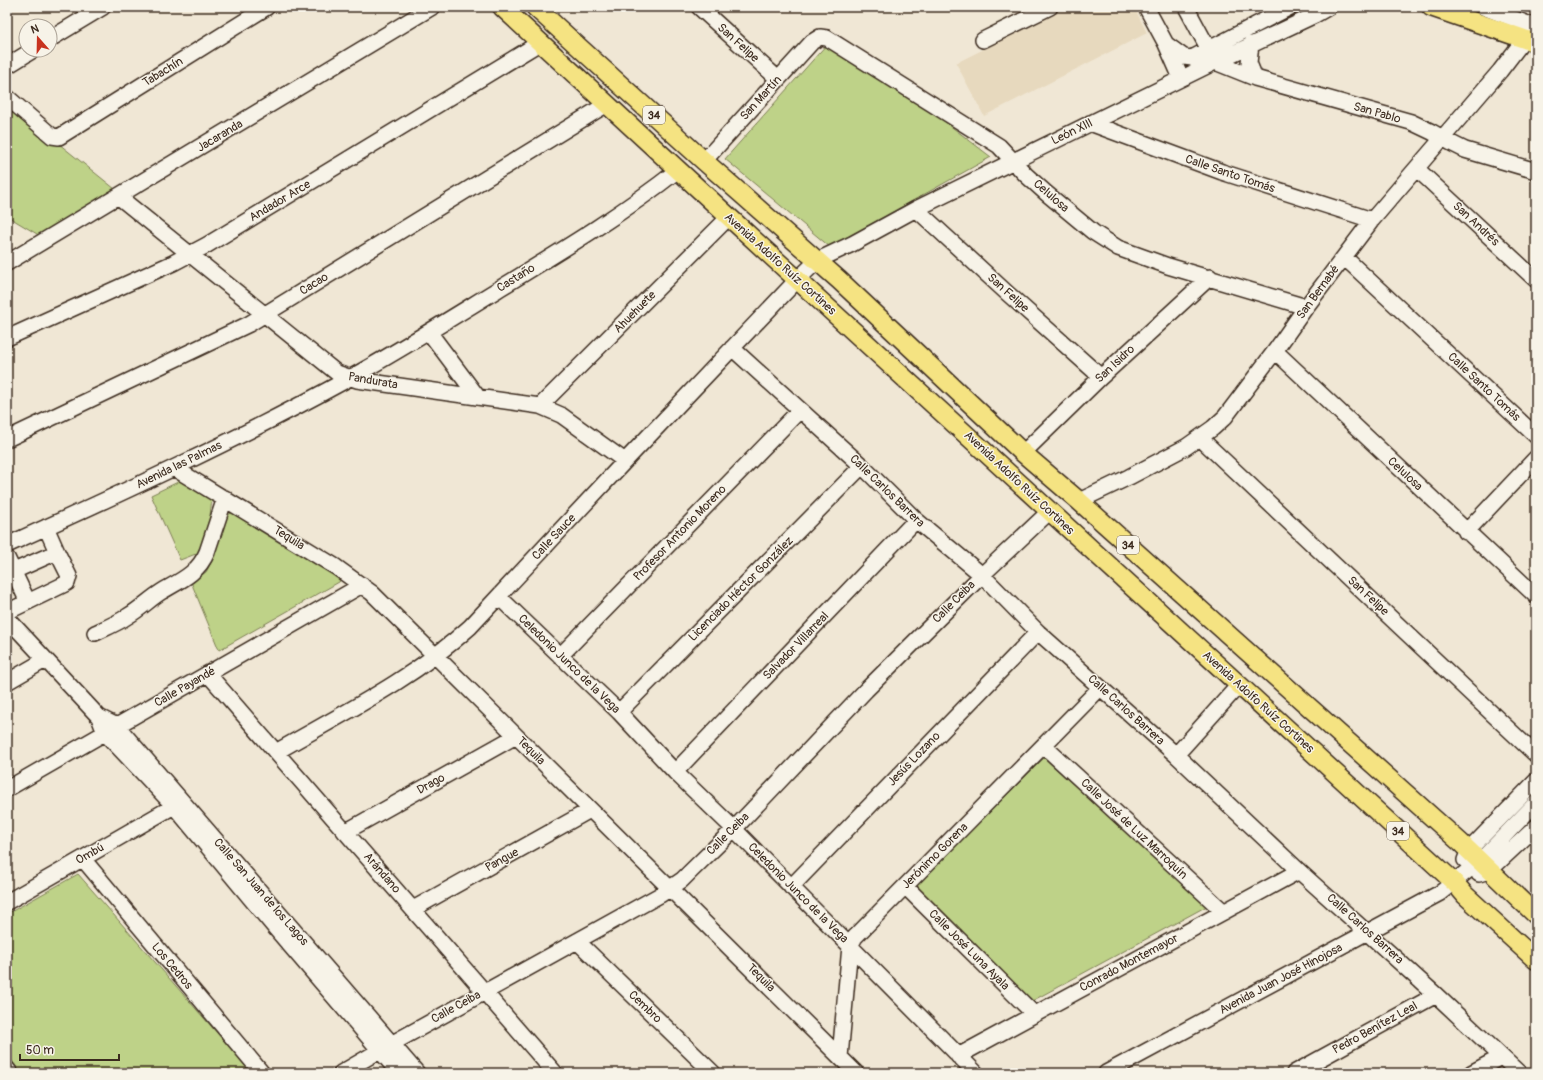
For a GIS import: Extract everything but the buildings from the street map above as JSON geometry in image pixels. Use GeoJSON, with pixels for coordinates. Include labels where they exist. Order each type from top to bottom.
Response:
{"type":"FeatureCollection","features":[{"type":"Feature","properties":{"kind":"main road","name":"Avenida Adolfo Ruíz Cortines"},"geometry":{"type":"LineString","coordinates":[[502,7],[797,280],[1454,882],[1465,895],[1536,960]]}},
{"type":"Feature","properties":{"kind":"main road","name":"Avenida Adolfo Ruíz Cortines"},"geometry":{"type":"LineString","coordinates":[[535,7],[704,161],[818,260],[1023,453],[1079,501],[1479,861],[1536,915]]}},
{"type":"Feature","properties":{"kind":"main road"},"geometry":{"type":"LineString","coordinates":[[1431,7],[1534,29]]}},
{"type":"Feature","properties":{"kind":"street"},"geometry":{"type":"LineString","coordinates":[[58,35],[103,7]]}},
{"type":"Feature","properties":{"kind":"street","name":"Tabachín"},"geometry":{"type":"LineString","coordinates":[[7,97],[52,136],[59,137],[267,7]]}},
{"type":"Feature","properties":{"kind":"street","name":"Jacaranda"},"geometry":{"type":"LineString","coordinates":[[7,263],[119,197],[432,7]]}},
{"type":"Feature","properties":{"kind":"street","name":"San Felipe"},"geometry":{"type":"LineString","coordinates":[[699,7],[778,79]]}},
{"type":"Feature","properties":{"kind":"street"},"geometry":{"type":"LineString","coordinates":[[983,40],[1050,7]]}},
{"type":"Feature","properties":{"kind":"street"},"geometry":{"type":"LineString","coordinates":[[1146,7],[1166,44],[1181,78]]}},
{"type":"Feature","properties":{"kind":"street"},"geometry":{"type":"LineString","coordinates":[[1186,7],[1212,56]]}},
{"type":"Feature","properties":{"kind":"street"},"geometry":{"type":"LineString","coordinates":[[1166,44],[1188,58],[1212,56],[1290,7]]}},
{"type":"Feature","properties":{"kind":"street","name":"León Xlll"},"geometry":{"type":"LineString","coordinates":[[797,280],[818,260],[852,244],[916,209],[1013,160],[1090,124],[1181,78],[1212,56],[1251,44],[1315,15],[1329,7]]}},
{"type":"Feature","properties":{"kind":"street"},"geometry":{"type":"LineString","coordinates":[[1483,7],[1534,29]]}},
{"type":"Feature","properties":{"kind":"street"},"geometry":{"type":"LineString","coordinates":[[1512,7],[1534,29]]}},
{"type":"Feature","properties":{"kind":"street","name":"San Bernabé"},"geometry":{"type":"LineString","coordinates":[[1079,501],[1186,447],[1200,438],[1225,417],[1276,351],[1306,307],[1372,220],[1417,169],[1534,29]]}},
{"type":"Feature","properties":{"kind":"street","name":"San Martín"},"geometry":{"type":"LineString","coordinates":[[704,161],[812,42],[820,37]]}},
{"type":"Feature","properties":{"kind":"street","name":"Celulosa"},"geometry":{"type":"LineString","coordinates":[[820,37],[830,39],[988,138],[1003,150],[1026,175],[1046,193],[1105,241],[1132,254],[1306,307]]}},
{"type":"Feature","properties":{"kind":"street","name":"Andador Arce"},"geometry":{"type":"LineString","coordinates":[[7,338],[173,263],[541,42]]}},
{"type":"Feature","properties":{"kind":"street"},"geometry":{"type":"LineString","coordinates":[[1251,44],[1249,63],[1255,78]]}},
{"type":"Feature","properties":{"kind":"street","name":"San Pablo"},"geometry":{"type":"LineString","coordinates":[[1212,56],[1255,78],[1411,122],[1465,150],[1536,171]]}},
{"type":"Feature","properties":{"kind":"street"},"geometry":{"type":"LineString","coordinates":[[7,66],[20,58]]}},
{"type":"Feature","properties":{"kind":"street","name":"Cacao"},"geometry":{"type":"LineString","coordinates":[[7,439],[249,324],[607,104]]}},
{"type":"Feature","properties":{"kind":"street","name":"Calle Santo Tomás"},"geometry":{"type":"LineString","coordinates":[[1090,124],[1222,172],[1372,220]]}},
{"type":"Feature","properties":{"kind":"street","name":"San Andrés"},"geometry":{"type":"LineString","coordinates":[[1417,169],[1536,280]]}},
{"type":"Feature","properties":{"kind":"street","name":"Castaño"},"geometry":{"type":"LineString","coordinates":[[349,378],[429,332],[606,221],[678,170]]}},
{"type":"Feature","properties":{"kind":"street","name":"Pandurata"},"geometry":{"type":"LineString","coordinates":[[119,197],[338,373],[349,378],[540,406],[561,415],[624,461]]}},
{"type":"Feature","properties":{"kind":"street","name":"San Felipe"},"geometry":{"type":"LineString","coordinates":[[916,209],[1006,292],[1101,376]]}},
{"type":"Feature","properties":{"kind":"street","name":"Ahuehuete"},"geometry":{"type":"LineString","coordinates":[[540,406],[729,217]]}},
{"type":"Feature","properties":{"kind":"street","name":"Calle Santo Tomás"},"geometry":{"type":"LineString","coordinates":[[1344,257],[1536,436]]}},
{"type":"Feature","properties":{"kind":"street","name":"San Isidro"},"geometry":{"type":"LineString","coordinates":[[1023,453],[1101,376],[1210,277]]}},
{"type":"Feature","properties":{"kind":"street","name":"Calle Sauce"},"geometry":{"type":"LineString","coordinates":[[276,752],[388,687],[452,644],[499,597],[624,461],[797,280]]}},
{"type":"Feature","properties":{"kind":"street"},"geometry":{"type":"LineString","coordinates":[[429,332],[477,396]]}},
{"type":"Feature","properties":{"kind":"street","name":"Calle Carlos Barrera"},"geometry":{"type":"LineString","coordinates":[[732,348],[862,466],[916,520],[982,575],[1038,632],[1176,755],[1299,871],[1369,933],[1519,1073]]}},
{"type":"Feature","properties":{"kind":"street","name":"Celulosa"},"geometry":{"type":"LineString","coordinates":[[1276,351],[1466,532],[1536,596]]}},
{"type":"Feature","properties":{"kind":"street","name":"Avenida las Palmas"},"geometry":{"type":"LineString","coordinates":[[9,539],[46,527],[174,468],[349,378]]}},
{"type":"Feature","properties":{"kind":"street","name":"Profesor Antonio Moreno"},"geometry":{"type":"LineString","coordinates":[[560,656],[800,410]]}},
{"type":"Feature","properties":{"kind":"street","name":"San Felipe"},"geometry":{"type":"LineString","coordinates":[[1200,438],[1536,755]]}},
{"type":"Feature","properties":{"kind":"street"},"geometry":{"type":"LineString","coordinates":[[1466,532],[1536,458]]}},
{"type":"Feature","properties":{"kind":"street","name":"Licenciado Héctor González"},"geometry":{"type":"LineString","coordinates":[[619,712],[862,466]]}},
{"type":"Feature","properties":{"kind":"street","name":"Tequila"},"geometry":{"type":"LineString","coordinates":[[174,468],[336,567],[362,585],[671,888],[856,1073]]}},
{"type":"Feature","properties":{"kind":"street"},"geometry":{"type":"LineString","coordinates":[[95,633],[128,616],[161,592],[191,574],[204,560],[225,498]]}},
{"type":"Feature","properties":{"kind":"street","name":"Calle Ceiba"},"geometry":{"type":"LineString","coordinates":[[341,1073],[671,888],[682,880],[734,829],[866,690],[982,575],[1050,511]]}},
{"type":"Feature","properties":{"kind":"street","name":"Salvador Villarreal"},"geometry":{"type":"LineString","coordinates":[[675,772],[916,520]]}},
{"type":"Feature","properties":{"kind":"street"},"geometry":{"type":"LineString","coordinates":[[7,612],[67,583],[69,576],[46,527]]}},
{"type":"Feature","properties":{"kind":"street"},"geometry":{"type":"LineString","coordinates":[[14,571],[57,552]]}},
{"type":"Feature","properties":{"kind":"street"},"geometry":{"type":"LineString","coordinates":[[7,558],[28,602]]}},
{"type":"Feature","properties":{"kind":"street","name":"Calle Payandé"},"geometry":{"type":"LineString","coordinates":[[7,789],[362,585]]}},
{"type":"Feature","properties":{"kind":"street","name":"Celedonio Junco de la Vega"},"geometry":{"type":"LineString","coordinates":[[499,597],[619,712],[675,772],[734,829],[976,1073]]}},
{"type":"Feature","properties":{"kind":"street","name":"Calle San Juan de los Lagos"},"geometry":{"type":"LineString","coordinates":[[7,618],[111,729],[386,1047],[399,1073]]}},
{"type":"Feature","properties":{"kind":"street","name":"Jesús Lozano"},"geometry":{"type":"LineString","coordinates":[[791,887],[1038,632]]}},
{"type":"Feature","properties":{"kind":"street"},"geometry":{"type":"LineString","coordinates":[[7,682],[45,660]]}},
{"type":"Feature","properties":{"kind":"street","name":"Arándano"},"geometry":{"type":"LineString","coordinates":[[208,674],[555,1073]]}},
{"type":"Feature","properties":{"kind":"street"},"geometry":{"type":"LineString","coordinates":[[1176,755],[1239,685]]}},
{"type":"Feature","properties":{"kind":"street","name":"Jerónimo Gorena"},"geometry":{"type":"LineString","coordinates":[[850,946],[862,929],[1100,688]]}},
{"type":"Feature","properties":{"kind":"street","name":"Calle San Juan de los Lagos"},"geometry":{"type":"LineString","coordinates":[[111,729],[276,929],[386,1047],[417,1073]]}},
{"type":"Feature","properties":{"kind":"street","name":"Drago"},"geometry":{"type":"LineString","coordinates":[[346,832],[516,736]]}},
{"type":"Feature","properties":{"kind":"street","name":"Calle José de Luz Marroquín"},"geometry":{"type":"LineString","coordinates":[[1044,746],[1224,912]]}},
{"type":"Feature","properties":{"kind":"street","name":"Avenida Juan José Hinojosa"},"geometry":{"type":"LineString","coordinates":[[1479,861],[1536,781]]}},
{"type":"Feature","properties":{"kind":"street","name":"Avenida Juan José Hinojosa"},"geometry":{"type":"LineString","coordinates":[[1106,1073],[1369,933],[1440,893],[1479,861],[1536,803]]}},
{"type":"Feature","properties":{"kind":"street","name":"Ombú"},"geometry":{"type":"LineString","coordinates":[[7,902],[174,806]]}},
{"type":"Feature","properties":{"kind":"street","name":"Pangue"},"geometry":{"type":"LineString","coordinates":[[413,909],[590,810]]}},
{"type":"Feature","properties":{"kind":"street","name":"Avenida Juan José Hinojosa"},"geometry":{"type":"LineString","coordinates":[[1479,861],[1536,826]]}},
{"type":"Feature","properties":{"kind":"street","name":"Los Cedros"},"geometry":{"type":"LineString","coordinates":[[83,859],[262,1073]]}},
{"type":"Feature","properties":{"kind":"street","name":"Conrado Montemayor"},"geometry":{"type":"LineString","coordinates":[[958,1056],[1299,871]]}},
{"type":"Feature","properties":{"kind":"street","name":"Calle José Luna Ayala"},"geometry":{"type":"LineString","coordinates":[[905,886],[1034,1014]]}},
{"type":"Feature","properties":{"kind":"street","name":"Cembro"},"geometry":{"type":"LineString","coordinates":[[577,941],[713,1073]]}},
{"type":"Feature","properties":{"kind":"street"},"geometry":{"type":"LineString","coordinates":[[840,1057],[850,946]]}},
{"type":"Feature","properties":{"kind":"street","name":"Pedro Benítez Leal"},"geometry":{"type":"LineString","coordinates":[[1294,1073],[1436,995]]}},
{"type":"Feature","properties":{"kind":"street"},"geometry":{"type":"LineString","coordinates":[[1471,1073],[1501,1057]]}},
{"type":"Feature","properties":{"kind":"street"},"geometry":{"type":"LineString","coordinates":[[7,1069],[10,1073]]}},
{"type":"Feature","properties":{"kind":"shaded area"},"geometry":{"type":"Polygon","coordinates":[[[1068,7],[1134,7],[1147,33],[984,116],[956,63],[1068,7]]]}},
{"type":"Feature","properties":{"kind":"green space"},"geometry":{"type":"Polygon","coordinates":[[[828,43],[893,82],[991,157],[830,247],[725,159],[828,43]]]}},
{"type":"Feature","properties":{"kind":"green space"},"geometry":{"type":"Polygon","coordinates":[[[7,102],[115,189],[42,237],[7,216],[7,102]]]}},
{"type":"Feature","properties":{"kind":"green space"},"geometry":{"type":"Polygon","coordinates":[[[182,480],[212,497],[209,526],[201,552],[180,560],[151,495],[182,480]]]}},
{"type":"Feature","properties":{"kind":"green space"},"geometry":{"type":"Polygon","coordinates":[[[233,512],[343,576],[339,582],[219,650],[191,582],[206,572],[214,557],[223,518],[233,512]]]}},
{"type":"Feature","properties":{"kind":"green space"},"geometry":{"type":"Polygon","coordinates":[[[1044,758],[1207,906],[1032,1001],[916,886],[1044,758]]]}},
{"type":"Feature","properties":{"kind":"green space"},"geometry":{"type":"Polygon","coordinates":[[[78,874],[252,1073],[21,1073],[7,1054],[7,914],[78,874]]]}}]}
